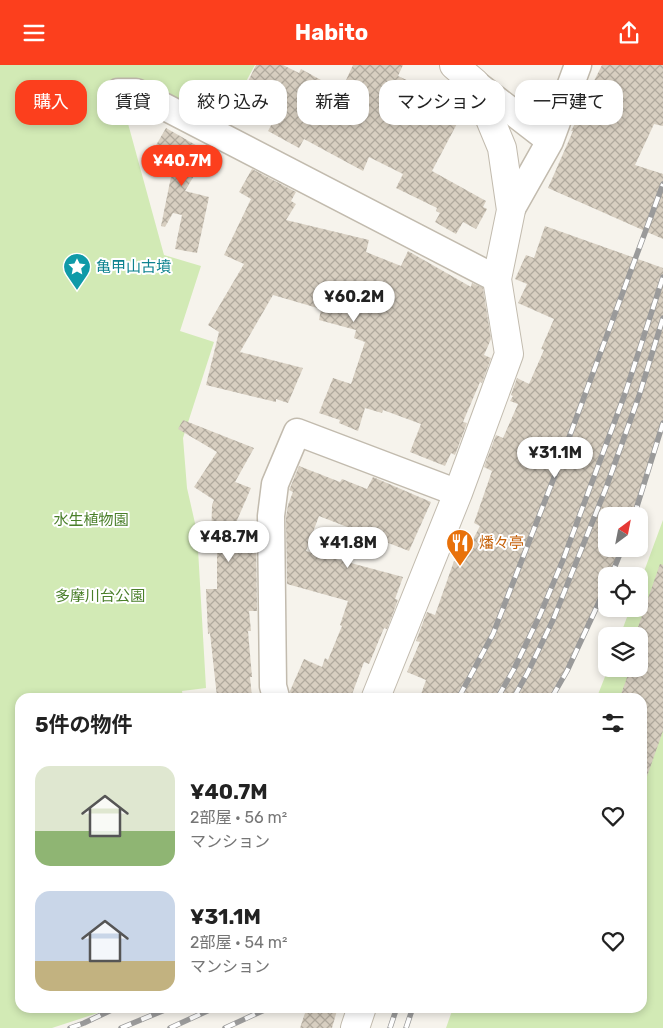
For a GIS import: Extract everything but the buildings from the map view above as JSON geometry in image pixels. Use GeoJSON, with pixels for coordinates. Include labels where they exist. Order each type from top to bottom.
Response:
{"type":"FeatureCollection","features":[{"type":"Feature","properties":{"kind":"street"},"geometry":{"type":"LineString","coordinates":[[454,65],[472,80]]}},
{"type":"Feature","properties":{"kind":"street"},"geometry":{"type":"LineString","coordinates":[[378,693],[458,493],[509,354],[497,279],[511,210],[550,141],[578,65]]}},
{"type":"Feature","properties":{"kind":"street"},"geometry":{"type":"LineString","coordinates":[[505,106],[550,141]]}},
{"type":"Feature","properties":{"kind":"street"},"geometry":{"type":"LineString","coordinates":[[169,109],[497,279]]}},
{"type":"Feature","properties":{"kind":"street"},"geometry":{"type":"LineString","coordinates":[[492,125],[502,148],[511,210]]}},
{"type":"Feature","properties":{"kind":"street"},"geometry":{"type":"LineString","coordinates":[[275,693],[273,686],[271,515],[275,484],[297,432],[458,493]]}},
{"type":"Feature","properties":{"kind":"street"},"geometry":{"type":"LineString","coordinates":[[355,1028],[360,1013]]}},
{"type":"Feature","properties":{"kind":"green space","name":"多摩川台公園"},"geometry":{"type":"Polygon","coordinates":[[[0,65],[255,65],[247,80],[179,80],[179,124],[169,119],[169,80],[97,80],[97,125],[128,125],[164,255],[201,266],[180,331],[214,342],[183,438],[187,488],[197,532],[206,688],[182,691],[182,693],[15,693],[15,1013],[98,1013],[52,1028],[0,1028],[0,65]]]}},
{"type":"Feature","properties":{"kind":"green space","name":"多摩川台公園"},"geometry":{"type":"Polygon","coordinates":[[[182,125],[225,125],[500,265],[182,125]]]}},
{"type":"Feature","properties":{"kind":"green space"},"geometry":{"type":"Polygon","coordinates":[[[663,520],[663,1028],[446,1028],[451,1013],[647,1013],[647,693],[599,693],[605,677],[648,677],[648,627],[623,627],[627,617],[648,617],[648,567],[646,567],[663,520]]]}},
{"type":"Feature","properties":{"kind":"railway"},"geometry":{"type":"LineString","coordinates":[[461,693],[493,634],[557,470],[663,184]]}},
{"type":"Feature","properties":{"kind":"railway"},"geometry":{"type":"LineString","coordinates":[[500,693],[540,615],[563,560],[626,391],[663,277]]}},
{"type":"Feature","properties":{"kind":"railway"},"geometry":{"type":"LineString","coordinates":[[516,693],[553,620],[606,488],[639,396],[663,318]]}},
{"type":"Feature","properties":{"kind":"railway"},"geometry":{"type":"LineString","coordinates":[[637,507],[663,423]]}},
{"type":"Feature","properties":{"kind":"railway"},"geometry":{"type":"LineString","coordinates":[[615,567],[619,557]]}},
{"type":"Feature","properties":{"kind":"railway"},"geometry":{"type":"LineString","coordinates":[[554,693],[567,671],[598,604]]}},
{"type":"Feature","properties":{"kind":"railway"},"geometry":{"type":"LineString","coordinates":[[70,1028],[105,1013]]}},
{"type":"Feature","properties":{"kind":"railway"},"geometry":{"type":"LineString","coordinates":[[121,1028],[157,1013]]}},
{"type":"Feature","properties":{"kind":"railway"},"geometry":{"type":"LineString","coordinates":[[170,1028],[203,1013]]}},
{"type":"Feature","properties":{"kind":"railway"},"geometry":{"type":"LineString","coordinates":[[225,1028],[258,1013]]}},
{"type":"Feature","properties":{"kind":"railway"},"geometry":{"type":"LineString","coordinates":[[390,1028],[395,1013]]}},
{"type":"Feature","properties":{"kind":"railway"},"geometry":{"type":"LineString","coordinates":[[406,1028],[411,1013]]}},
{"type":"Feature","properties":{"kind":"place","name":"亀甲山古墳"},"geometry":{"type":"Point","coordinates":[77,291]}},
{"type":"Feature","properties":{"kind":"place","name":"燔々亭"},"geometry":{"type":"Point","coordinates":[460,567]}},
{"type":"Feature","properties":{"kind":"park label","name":"水生植物園"},"geometry":{"type":"Point","coordinates":[91,520]}}]}
